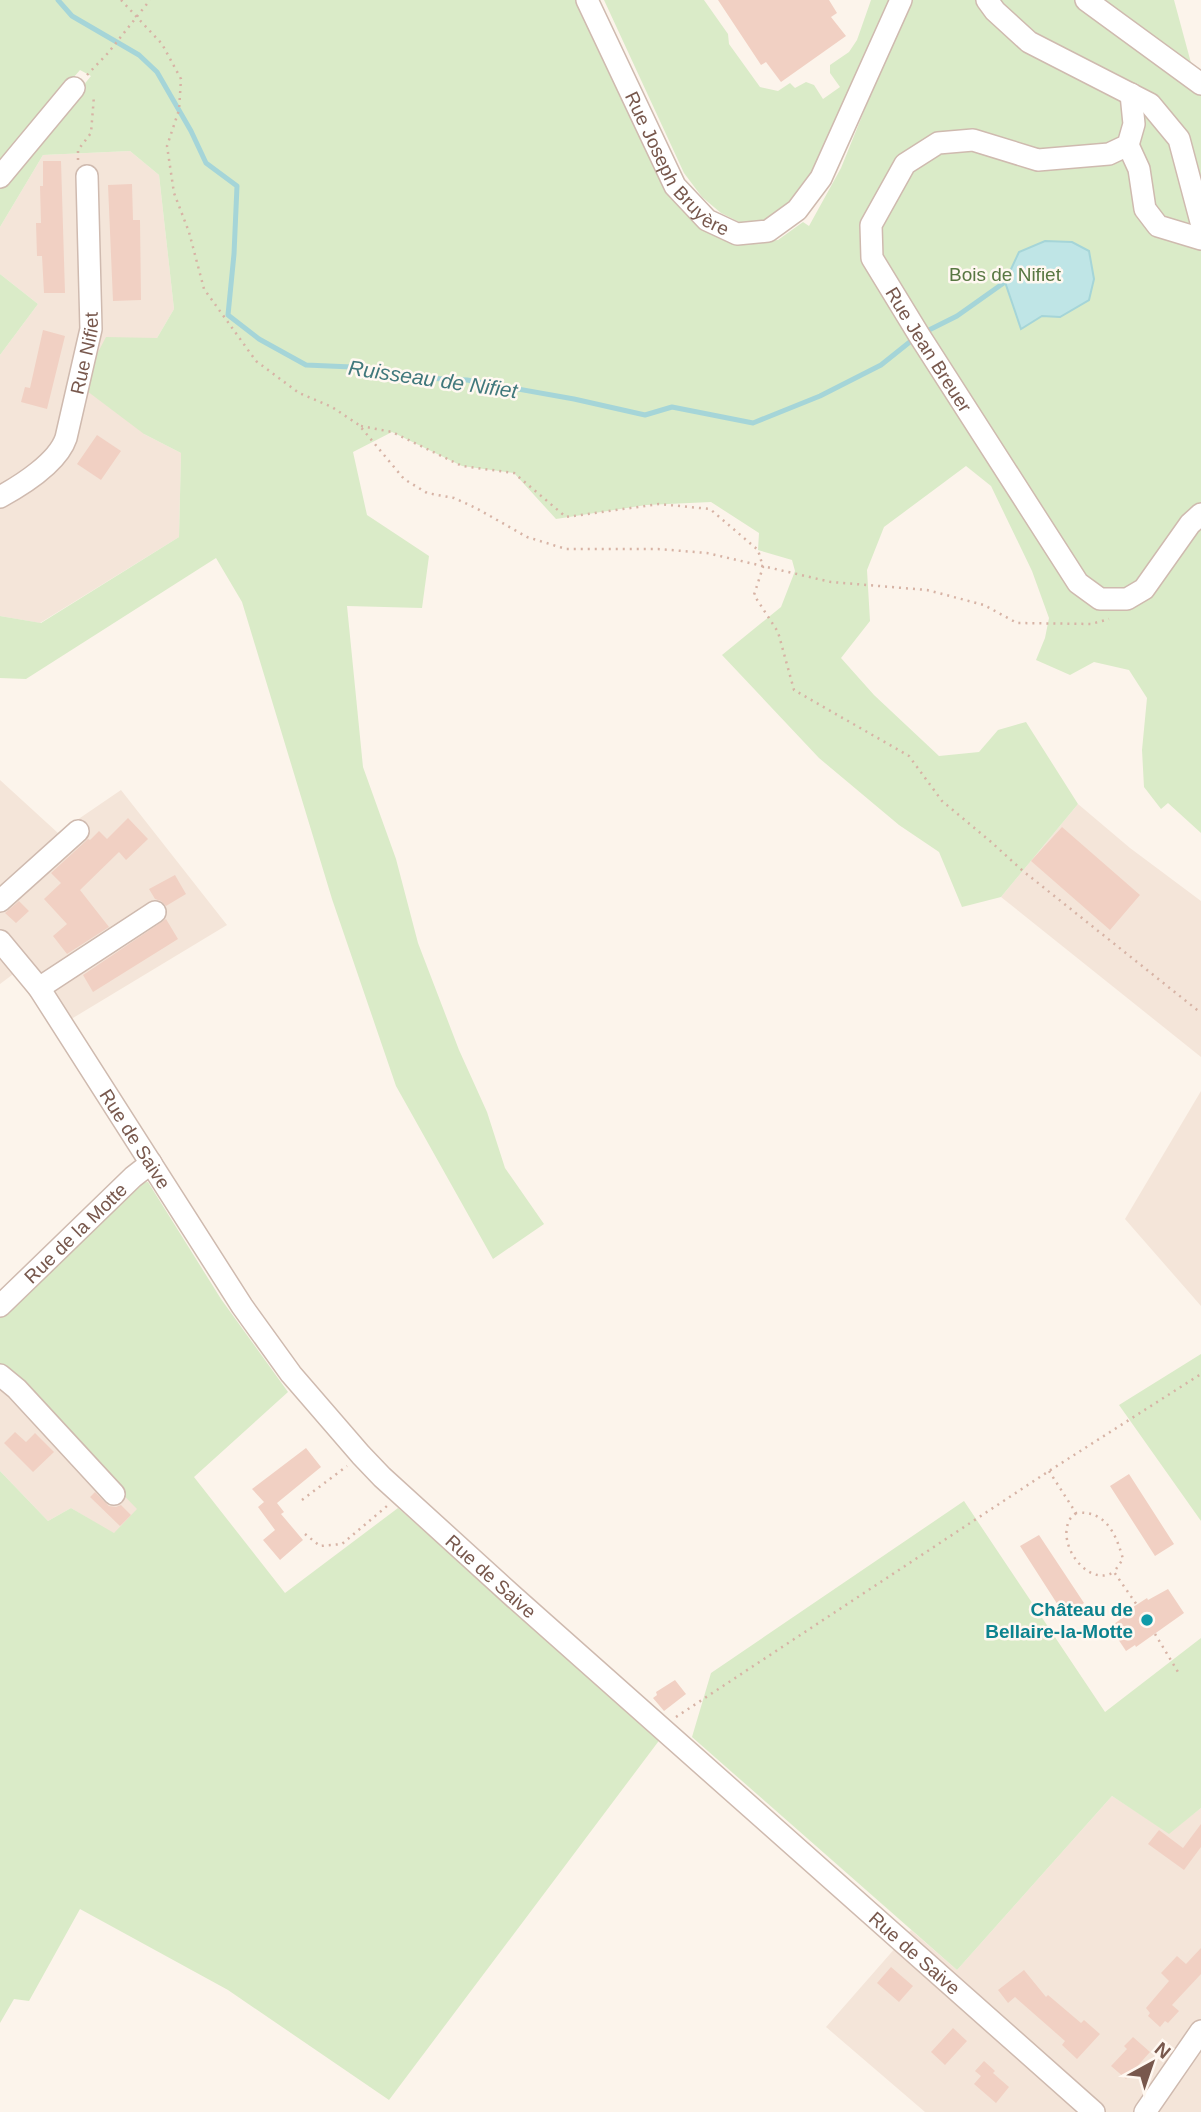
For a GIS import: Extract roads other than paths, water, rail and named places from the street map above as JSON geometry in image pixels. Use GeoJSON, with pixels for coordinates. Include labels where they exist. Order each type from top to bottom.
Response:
{"type":"FeatureCollection","features":[{"type":"Feature","properties":{"kind":"street","name":"Rue Joseph Bruyère"},"geometry":{"type":"LineString","coordinates":[[587,0],[675,186],[707,220],[737,234],[768,231],[797,210],[821,178],[901,0]]}},
{"type":"Feature","properties":{"kind":"street"},"geometry":{"type":"LineString","coordinates":[[987,0],[995,11],[1029,42],[1150,104],[1179,139],[1201,222]]}},
{"type":"Feature","properties":{"kind":"street"},"geometry":{"type":"LineString","coordinates":[[1086,0],[1201,84]]}},
{"type":"Feature","properties":{"kind":"street"},"geometry":{"type":"LineString","coordinates":[[0,177],[84,92]]}},
{"type":"Feature","properties":{"kind":"street"},"geometry":{"type":"LineString","coordinates":[[1131,94],[1134,124],[1128,145],[1139,169],[1145,209],[1158,226],[1201,239]]}},
{"type":"Feature","properties":{"kind":"street","name":"Rue Jean Breuer"},"geometry":{"type":"LineString","coordinates":[[1128,145],[1109,154],[1038,160],[973,141],[938,144],[905,164],[871,225],[872,258],[1078,583],[1100,599],[1126,599],[1144,589],[1189,524],[1201,514]]}},
{"type":"Feature","properties":{"kind":"street","name":"Rue Nifiet"},"geometry":{"type":"LineString","coordinates":[[0,497],[50,462],[63,448],[66,439],[91,329],[87,176]]}},
{"type":"Feature","properties":{"kind":"street"},"geometry":{"type":"LineString","coordinates":[[0,901],[78,831]]}},
{"type":"Feature","properties":{"kind":"street"},"geometry":{"type":"LineString","coordinates":[[39,988],[155,912]]}},
{"type":"Feature","properties":{"kind":"street","name":"Rue de Saive"},"geometry":{"type":"LineString","coordinates":[[0,941],[39,988],[242,1306],[291,1374],[360,1455],[1094,2112]]}},
{"type":"Feature","properties":{"kind":"street","name":"Rue de la Motte"},"geometry":{"type":"LineString","coordinates":[[0,1306],[133,1177],[151,1163]]}},
{"type":"Feature","properties":{"kind":"street"},"geometry":{"type":"LineString","coordinates":[[0,1375],[17,1389],[114,1494]]}},
{"type":"Feature","properties":{"kind":"street"},"geometry":{"type":"LineString","coordinates":[[1145,2112],[1201,2031]]}},
{"type":"Feature","properties":{"kind":"water"},"geometry":{"type":"Polygon","coordinates":[[[1045,241],[1072,242],[1089,251],[1094,279],[1089,300],[1060,317],[1042,316],[1021,329],[1005,282],[1019,252],[1045,241]]]}},
{"type":"Feature","properties":{"kind":"waterway","name":"Ruisseau de Nifiet"},"geometry":{"type":"LineString","coordinates":[[58,0],[72,16],[139,55],[157,72],[206,163],[237,186],[228,315],[259,339],[306,365],[352,367],[402,377],[467,380],[645,415],[672,407],[753,423],[820,396],[881,365],[916,337]]}},
{"type":"Feature","properties":{"kind":"waterway","name":"Ruisseau de Nifiet"},"geometry":{"type":"LineString","coordinates":[[925,332],[957,316],[1005,282]]}},
{"type":"Feature","properties":{"kind":"place","name":"Château de Bellaire-la-Motte"},"geometry":{"type":"Point","coordinates":[1147,1620]}},
{"type":"Feature","properties":{"kind":"park label","name":"Bois de Nifiet"},"geometry":{"type":"Point","coordinates":[1005,274]}}]}
